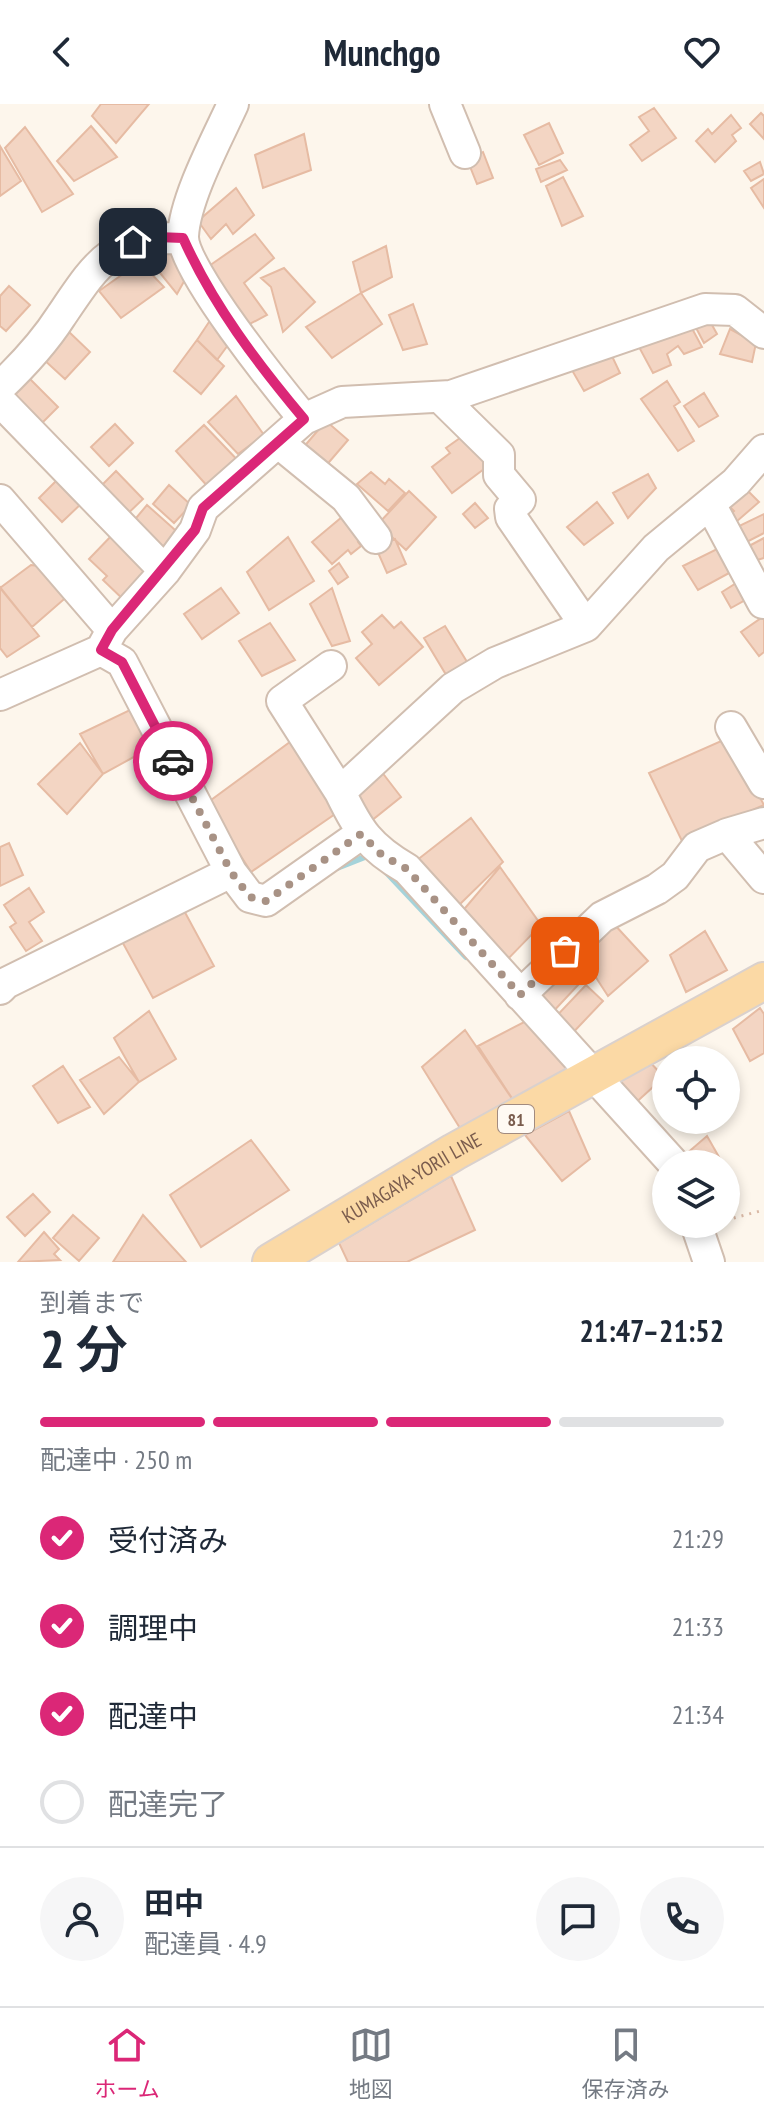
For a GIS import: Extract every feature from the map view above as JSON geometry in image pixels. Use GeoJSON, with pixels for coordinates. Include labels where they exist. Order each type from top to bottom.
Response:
{"type":"FeatureCollection","features":[{"type":"Feature","properties":{"kind":"main road","name":"KUMAGAYA-YORII LINE"},"geometry":{"type":"LineString","coordinates":[[271,1262],[454,1152],[764,981]]}},
{"type":"Feature","properties":{"kind":"street"},"geometry":{"type":"LineString","coordinates":[[233,104],[198,184],[183,238],[196,268],[249,352],[304,419]]}},
{"type":"Feature","properties":{"kind":"street"},"geometry":{"type":"LineString","coordinates":[[445,104],[465,153]]}},
{"type":"Feature","properties":{"kind":"street"},"geometry":{"type":"LineString","coordinates":[[0,387],[60,318],[84,278],[104,259],[133,242],[157,237],[183,238]]}},
{"type":"Feature","properties":{"kind":"street"},"geometry":{"type":"LineString","coordinates":[[0,695],[106,640],[165,571],[195,530],[203,508],[280,444],[304,419],[342,402],[440,397],[705,309],[735,310],[764,333]]}},
{"type":"Feature","properties":{"kind":"street"},"geometry":{"type":"LineString","coordinates":[[440,397],[499,455],[499,475],[520,500],[510,509],[511,517],[586,626]]}},
{"type":"Feature","properties":{"kind":"street"},"geometry":{"type":"LineString","coordinates":[[0,401],[165,571]]}},
{"type":"Feature","properties":{"kind":"street"},"geometry":{"type":"LineString","coordinates":[[280,444],[346,498],[376,538]]}},
{"type":"Feature","properties":{"kind":"street"},"geometry":{"type":"LineString","coordinates":[[340,792],[453,688],[495,663],[586,626],[656,548],[736,482],[764,450]]}},
{"type":"Feature","properties":{"kind":"street"},"geometry":{"type":"LineString","coordinates":[[0,500],[122,662],[231,872],[250,897],[266,901],[361,834]]}},
{"type":"Feature","properties":{"kind":"street"},"geometry":{"type":"LineString","coordinates":[[710,504],[763,603]]}},
{"type":"Feature","properties":{"kind":"street"},"geometry":{"type":"LineString","coordinates":[[331,666],[282,701],[340,792],[361,834],[382,855],[407,869],[661,1150]]}},
{"type":"Feature","properties":{"kind":"street"},"geometry":{"type":"LineString","coordinates":[[731,727],[764,783]]}},
{"type":"Feature","properties":{"kind":"street"},"geometry":{"type":"LineString","coordinates":[[514,989],[602,917],[657,889],[675,876],[697,847],[764,823]]}},
{"type":"Feature","properties":{"kind":"street"},"geometry":{"type":"LineString","coordinates":[[727,834],[764,878]]}},
{"type":"Feature","properties":{"kind":"street"},"geometry":{"type":"LineString","coordinates":[[0,989],[6,983],[231,872]]}},
{"type":"Feature","properties":{"kind":"street"},"geometry":{"type":"LineString","coordinates":[[701,1238],[709,1262]]}},
{"type":"Feature","properties":{"kind":"path"},"geometry":{"type":"LineString","coordinates":[[740,1216],[764,1210]]}},
{"type":"Feature","properties":{"kind":"building"},"geometry":{"type":"Polygon","coordinates":[[[101,104],[149,104],[116,143],[92,116],[101,104]]]}},
{"type":"Feature","properties":{"kind":"building"},"geometry":{"type":"Polygon","coordinates":[[[654,108],[676,138],[642,161],[630,145],[649,131],[639,117],[654,108]]]}},
{"type":"Feature","properties":{"kind":"building"},"geometry":{"type":"Polygon","coordinates":[[[761,113],[764,116],[764,139],[750,124],[761,113]]]}},
{"type":"Feature","properties":{"kind":"building"},"geometry":{"type":"Polygon","coordinates":[[[731,115],[741,128],[732,135],[736,141],[715,162],[696,141],[708,129],[712,134],[731,115]]]}},
{"type":"Feature","properties":{"kind":"building"},"geometry":{"type":"Polygon","coordinates":[[[549,123],[563,153],[539,165],[524,135],[549,123]]]}},
{"type":"Feature","properties":{"kind":"building"},"geometry":{"type":"Polygon","coordinates":[[[91,126],[117,157],[74,181],[57,161],[91,126]]]}},
{"type":"Feature","properties":{"kind":"building"},"geometry":{"type":"Polygon","coordinates":[[[25,127],[73,194],[42,212],[5,148],[25,127]]]}},
{"type":"Feature","properties":{"kind":"building"},"geometry":{"type":"Polygon","coordinates":[[[304,134],[311,170],[263,188],[255,155],[304,134]]]}},
{"type":"Feature","properties":{"kind":"building"},"geometry":{"type":"Polygon","coordinates":[[[0,146],[21,181],[0,196],[0,146]]]}},
{"type":"Feature","properties":{"kind":"building"},"geometry":{"type":"Polygon","coordinates":[[[483,152],[493,178],[477,184],[467,159],[483,152]]]}},
{"type":"Feature","properties":{"kind":"building"},"geometry":{"type":"Polygon","coordinates":[[[560,160],[567,170],[541,182],[536,169],[560,160]]]}},
{"type":"Feature","properties":{"kind":"building"},"geometry":{"type":"Polygon","coordinates":[[[760,162],[764,174],[751,181],[744,171],[760,162]]]}},
{"type":"Feature","properties":{"kind":"building"},"geometry":{"type":"Polygon","coordinates":[[[563,177],[583,216],[562,226],[546,186],[563,177]]]}},
{"type":"Feature","properties":{"kind":"building"},"geometry":{"type":"Polygon","coordinates":[[[764,179],[764,208],[751,188],[764,179]]]}},
{"type":"Feature","properties":{"kind":"building"},"geometry":{"type":"Polygon","coordinates":[[[236,188],[254,215],[233,234],[226,224],[211,239],[198,221],[236,188]]]}},
{"type":"Feature","properties":{"kind":"building"},"geometry":{"type":"Polygon","coordinates":[[[255,234],[274,258],[244,283],[267,315],[242,328],[209,266],[255,234]]]}},
{"type":"Feature","properties":{"kind":"building"},"geometry":{"type":"Polygon","coordinates":[[[386,246],[392,277],[361,293],[353,262],[386,246]]]}},
{"type":"Feature","properties":{"kind":"building"},"geometry":{"type":"Polygon","coordinates":[[[167,247],[187,276],[177,294],[152,263],[167,247]]]}},
{"type":"Feature","properties":{"kind":"building"},"geometry":{"type":"Polygon","coordinates":[[[140,262],[164,287],[121,318],[99,291],[140,262]]]}},
{"type":"Feature","properties":{"kind":"building"},"geometry":{"type":"Polygon","coordinates":[[[284,268],[315,302],[283,332],[271,287],[261,278],[284,268]]]}},
{"type":"Feature","properties":{"kind":"building"},"geometry":{"type":"Polygon","coordinates":[[[9,286],[30,305],[6,331],[0,326],[0,296],[9,286]]]}},
{"type":"Feature","properties":{"kind":"building"},"geometry":{"type":"Polygon","coordinates":[[[361,293],[382,324],[332,358],[306,327],[361,293]]]}},
{"type":"Feature","properties":{"kind":"building"},"geometry":{"type":"Polygon","coordinates":[[[413,304],[427,344],[403,350],[389,315],[413,304]]]}},
{"type":"Feature","properties":{"kind":"building"},"geometry":{"type":"Polygon","coordinates":[[[707,316],[717,334],[704,343],[694,324],[707,316]]]}},
{"type":"Feature","properties":{"kind":"building"},"geometry":{"type":"Polygon","coordinates":[[[211,319],[228,345],[217,360],[197,340],[211,319]]]}},
{"type":"Feature","properties":{"kind":"building"},"geometry":{"type":"Polygon","coordinates":[[[688,321],[702,347],[684,354],[678,346],[667,354],[671,365],[653,373],[639,347],[688,321]]]}},
{"type":"Feature","properties":{"kind":"building"},"geometry":{"type":"Polygon","coordinates":[[[730,329],[756,343],[752,362],[720,354],[730,329]]]}},
{"type":"Feature","properties":{"kind":"building"},"geometry":{"type":"Polygon","coordinates":[[[67,330],[90,352],[65,379],[42,358],[67,330]]]}},
{"type":"Feature","properties":{"kind":"building"},"geometry":{"type":"Polygon","coordinates":[[[197,340],[224,366],[201,394],[174,371],[197,340]]]}},
{"type":"Feature","properties":{"kind":"building"},"geometry":{"type":"Polygon","coordinates":[[[611,354],[620,373],[584,391],[569,365],[611,354]]]}},
{"type":"Feature","properties":{"kind":"building"},"geometry":{"type":"Polygon","coordinates":[[[25,374],[58,407],[35,430],[2,396],[25,374]]]}},
{"type":"Feature","properties":{"kind":"building"},"geometry":{"type":"Polygon","coordinates":[[[667,381],[680,402],[674,406],[694,441],[678,451],[641,399],[667,381]]]}},
{"type":"Feature","properties":{"kind":"building"},"geometry":{"type":"Polygon","coordinates":[[[704,393],[718,416],[699,427],[684,406],[704,393]]]}},
{"type":"Feature","properties":{"kind":"building"},"geometry":{"type":"Polygon","coordinates":[[[236,396],[264,435],[238,454],[208,422],[236,396]]]}},
{"type":"Feature","properties":{"kind":"building"},"geometry":{"type":"Polygon","coordinates":[[[326,421],[348,440],[324,468],[302,449],[326,421]]]}},
{"type":"Feature","properties":{"kind":"building"},"geometry":{"type":"Polygon","coordinates":[[[115,424],[133,443],[109,466],[91,447],[115,424]]]}},
{"type":"Feature","properties":{"kind":"building"},"geometry":{"type":"Polygon","coordinates":[[[204,425],[246,469],[209,488],[176,451],[204,425]]]}},
{"type":"Feature","properties":{"kind":"building"},"geometry":{"type":"Polygon","coordinates":[[[467,433],[496,460],[452,493],[432,467],[450,453],[446,448],[467,433]]]}},
{"type":"Feature","properties":{"kind":"building"},"geometry":{"type":"Polygon","coordinates":[[[116,471],[143,499],[119,522],[93,494],[116,471]]]}},
{"type":"Feature","properties":{"kind":"building"},"geometry":{"type":"Polygon","coordinates":[[[371,472],[385,484],[389,479],[405,493],[388,511],[357,484],[371,472]]]}},
{"type":"Feature","properties":{"kind":"building"},"geometry":{"type":"Polygon","coordinates":[[[648,474],[656,488],[628,518],[613,493],[648,474]]]}},
{"type":"Feature","properties":{"kind":"building"},"geometry":{"type":"Polygon","coordinates":[[[60,477],[84,501],[62,522],[39,498],[60,477]]]}},
{"type":"Feature","properties":{"kind":"building"},"geometry":{"type":"Polygon","coordinates":[[[169,485],[191,505],[174,523],[153,504],[169,485]]]}},
{"type":"Feature","properties":{"kind":"building"},"geometry":{"type":"Polygon","coordinates":[[[746,489],[759,502],[736,522],[729,516],[734,511],[729,506],[746,489]]]}},
{"type":"Feature","properties":{"kind":"building"},"geometry":{"type":"Polygon","coordinates":[[[409,491],[436,517],[406,550],[378,524],[409,491]]]}},
{"type":"Feature","properties":{"kind":"building"},"geometry":{"type":"Polygon","coordinates":[[[597,502],[613,523],[584,545],[567,527],[597,502]]]}},
{"type":"Feature","properties":{"kind":"building"},"geometry":{"type":"Polygon","coordinates":[[[475,503],[488,518],[475,528],[463,514],[475,503]]]}},
{"type":"Feature","properties":{"kind":"building"},"geometry":{"type":"Polygon","coordinates":[[[147,505],[183,537],[161,562],[126,530],[147,505]]]}},
{"type":"Feature","properties":{"kind":"building"},"geometry":{"type":"Polygon","coordinates":[[[348,512],[367,534],[358,542],[361,546],[351,554],[348,550],[332,564],[312,542],[348,512]]]}},
{"type":"Feature","properties":{"kind":"building"},"geometry":{"type":"Polygon","coordinates":[[[764,514],[764,533],[741,545],[733,529],[764,514]]]}},
{"type":"Feature","properties":{"kind":"building"},"geometry":{"type":"Polygon","coordinates":[[[116,531],[158,570],[127,603],[103,580],[107,576],[89,559],[116,531]]]}},
{"type":"Feature","properties":{"kind":"building"},"geometry":{"type":"Polygon","coordinates":[[[288,537],[314,581],[269,610],[247,572],[288,537]]]}},
{"type":"Feature","properties":{"kind":"building"},"geometry":{"type":"Polygon","coordinates":[[[764,538],[764,558],[757,560],[749,546],[764,538]]]}},
{"type":"Feature","properties":{"kind":"building"},"geometry":{"type":"Polygon","coordinates":[[[395,539],[406,564],[387,573],[376,548],[395,539]]]}},
{"type":"Feature","properties":{"kind":"building"},"geometry":{"type":"Polygon","coordinates":[[[719,548],[731,572],[698,590],[683,566],[719,548]]]}},
{"type":"Feature","properties":{"kind":"building"},"geometry":{"type":"Polygon","coordinates":[[[339,563],[348,577],[338,584],[329,571],[339,563]]]}},
{"type":"Feature","properties":{"kind":"building"},"geometry":{"type":"Polygon","coordinates":[[[31,565],[46,567],[70,594],[32,627],[0,588],[31,565]]]}},
{"type":"Feature","properties":{"kind":"building"},"geometry":{"type":"Polygon","coordinates":[[[738,582],[747,599],[731,608],[722,592],[738,582]]]}},
{"type":"Feature","properties":{"kind":"building"},"geometry":{"type":"Polygon","coordinates":[[[0,587],[39,636],[7,657],[0,648],[0,587]]]}},
{"type":"Feature","properties":{"kind":"building"},"geometry":{"type":"Polygon","coordinates":[[[221,588],[239,613],[202,639],[184,614],[221,588]]]}},
{"type":"Feature","properties":{"kind":"building"},"geometry":{"type":"Polygon","coordinates":[[[332,588],[350,641],[332,646],[310,604],[332,588]]]}},
{"type":"Feature","properties":{"kind":"building"},"geometry":{"type":"Polygon","coordinates":[[[382,615],[394,628],[401,622],[423,647],[379,685],[356,658],[372,644],[362,632],[382,615]]]}},
{"type":"Feature","properties":{"kind":"building"},"geometry":{"type":"Polygon","coordinates":[[[764,616],[764,652],[759,656],[741,632],[764,616]]]}},
{"type":"Feature","properties":{"kind":"building"},"geometry":{"type":"Polygon","coordinates":[[[270,623],[295,660],[262,676],[239,641],[270,623]]]}},
{"type":"Feature","properties":{"kind":"building"},"geometry":{"type":"Polygon","coordinates":[[[445,626],[472,670],[451,683],[424,638],[445,626]]]}},
{"type":"Feature","properties":{"kind":"building"},"geometry":{"type":"Polygon","coordinates":[[[132,709],[150,748],[103,774],[80,734],[132,709]]]}},
{"type":"Feature","properties":{"kind":"building"},"geometry":{"type":"Polygon","coordinates":[[[728,738],[764,805],[682,841],[649,773],[728,738]]]}},
{"type":"Feature","properties":{"kind":"building"},"geometry":{"type":"Polygon","coordinates":[[[294,739],[338,812],[251,872],[207,803],[294,739]]]}},
{"type":"Feature","properties":{"kind":"building"},"geometry":{"type":"Polygon","coordinates":[[[80,743],[103,774],[67,814],[38,784],[80,743]]]}},
{"type":"Feature","properties":{"kind":"building"},"geometry":{"type":"Polygon","coordinates":[[[381,771],[401,797],[366,825],[346,799],[381,771]]]}},
{"type":"Feature","properties":{"kind":"building"},"geometry":{"type":"Polygon","coordinates":[[[471,818],[503,862],[454,910],[412,864],[471,818]]]}},
{"type":"Feature","properties":{"kind":"building"},"geometry":{"type":"Polygon","coordinates":[[[9,843],[23,875],[0,886],[0,847],[9,843]]]}},
{"type":"Feature","properties":{"kind":"building"},"geometry":{"type":"Polygon","coordinates":[[[500,867],[541,925],[504,963],[460,914],[500,867]]]}},
{"type":"Feature","properties":{"kind":"building"},"geometry":{"type":"Polygon","coordinates":[[[29,888],[44,912],[29,922],[42,941],[26,951],[10,927],[16,923],[4,905],[29,888]]]}},
{"type":"Feature","properties":{"kind":"building"},"geometry":{"type":"Polygon","coordinates":[[[181,905],[214,966],[153,998],[119,936],[181,905]]]}},
{"type":"Feature","properties":{"kind":"building"},"geometry":{"type":"Polygon","coordinates":[[[613,923],[648,961],[608,996],[580,953],[613,923]]]}},
{"type":"Feature","properties":{"kind":"building"},"geometry":{"type":"Polygon","coordinates":[[[705,931],[727,970],[686,992],[670,955],[705,931]]]}},
{"type":"Feature","properties":{"kind":"building"},"geometry":{"type":"Polygon","coordinates":[[[559,964],[579,984],[549,1016],[528,996],[559,964]]]}},
{"type":"Feature","properties":{"kind":"building"},"geometry":{"type":"Polygon","coordinates":[[[586,985],[603,1001],[565,1041],[548,1025],[586,985]]]}},
{"type":"Feature","properties":{"kind":"building"},"geometry":{"type":"Polygon","coordinates":[[[760,1008],[764,1014],[764,1053],[750,1061],[733,1029],[760,1008]]]}},
{"type":"Feature","properties":{"kind":"building"},"geometry":{"type":"Polygon","coordinates":[[[149,1011],[176,1059],[139,1082],[114,1038],[149,1011]]]}},
{"type":"Feature","properties":{"kind":"building"},"geometry":{"type":"Polygon","coordinates":[[[530,1019],[580,1078],[517,1106],[478,1046],[530,1019]]]}},
{"type":"Feature","properties":{"kind":"building"},"geometry":{"type":"Polygon","coordinates":[[[465,1030],[517,1106],[463,1133],[422,1067],[465,1030]]]}},
{"type":"Feature","properties":{"kind":"building"},"geometry":{"type":"Polygon","coordinates":[[[119,1057],[139,1082],[104,1114],[80,1080],[119,1057]]]}},
{"type":"Feature","properties":{"kind":"building"},"geometry":{"type":"Polygon","coordinates":[[[646,1058],[652,1064],[652,1088],[631,1107],[613,1088],[646,1058]]]}},
{"type":"Feature","properties":{"kind":"building"},"geometry":{"type":"Polygon","coordinates":[[[63,1066],[90,1107],[58,1123],[33,1086],[63,1066]]]}},
{"type":"Feature","properties":{"kind":"building"},"geometry":{"type":"Polygon","coordinates":[[[569,1111],[590,1159],[562,1181],[525,1135],[569,1111]]]}},
{"type":"Feature","properties":{"kind":"building"},"geometry":{"type":"Polygon","coordinates":[[[707,1136],[715,1150],[691,1150],[707,1136]]]}},
{"type":"Feature","properties":{"kind":"building"},"geometry":{"type":"Polygon","coordinates":[[[251,1140],[289,1190],[201,1247],[170,1195],[251,1140]]]}},
{"type":"Feature","properties":{"kind":"building"},"geometry":{"type":"Polygon","coordinates":[[[451,1176],[475,1230],[407,1262],[348,1262],[339,1243],[451,1176]]]}},
{"type":"Feature","properties":{"kind":"building"},"geometry":{"type":"Polygon","coordinates":[[[33,1194],[50,1212],[25,1236],[7,1217],[33,1194]]]}},
{"type":"Feature","properties":{"kind":"building"},"geometry":{"type":"Polygon","coordinates":[[[73,1215],[99,1238],[79,1261],[53,1238],[73,1215]]]}},
{"type":"Feature","properties":{"kind":"building"},"geometry":{"type":"Polygon","coordinates":[[[143,1215],[186,1262],[113,1262],[143,1215]]]}},
{"type":"Feature","properties":{"kind":"building"},"geometry":{"type":"Polygon","coordinates":[[[44,1232],[59,1249],[54,1254],[60,1260],[18,1262],[44,1232]]]}},
{"type":"Feature","properties":{"kind":"waterway"},"geometry":{"type":"LineString","coordinates":[[337,868],[370,855]]}},
{"type":"Feature","properties":{"kind":"waterway"},"geometry":{"type":"LineString","coordinates":[[386,872],[466,957]]}},
{"type":"Feature","properties":{"kind":"way so far"},"geometry":{"type":"LineString","coordinates":[[173,761],[231,872],[250,897],[266,901],[361,834],[382,855],[407,869],[520,995],[565,951]]}},
{"type":"Feature","properties":{"kind":"route"},"geometry":{"type":"LineString","coordinates":[[133,242],[157,237],[183,238],[196,268],[249,352],[304,419],[280,444],[203,508],[195,530],[165,571],[112,630],[101,650],[122,662],[173,761]]}}]}
